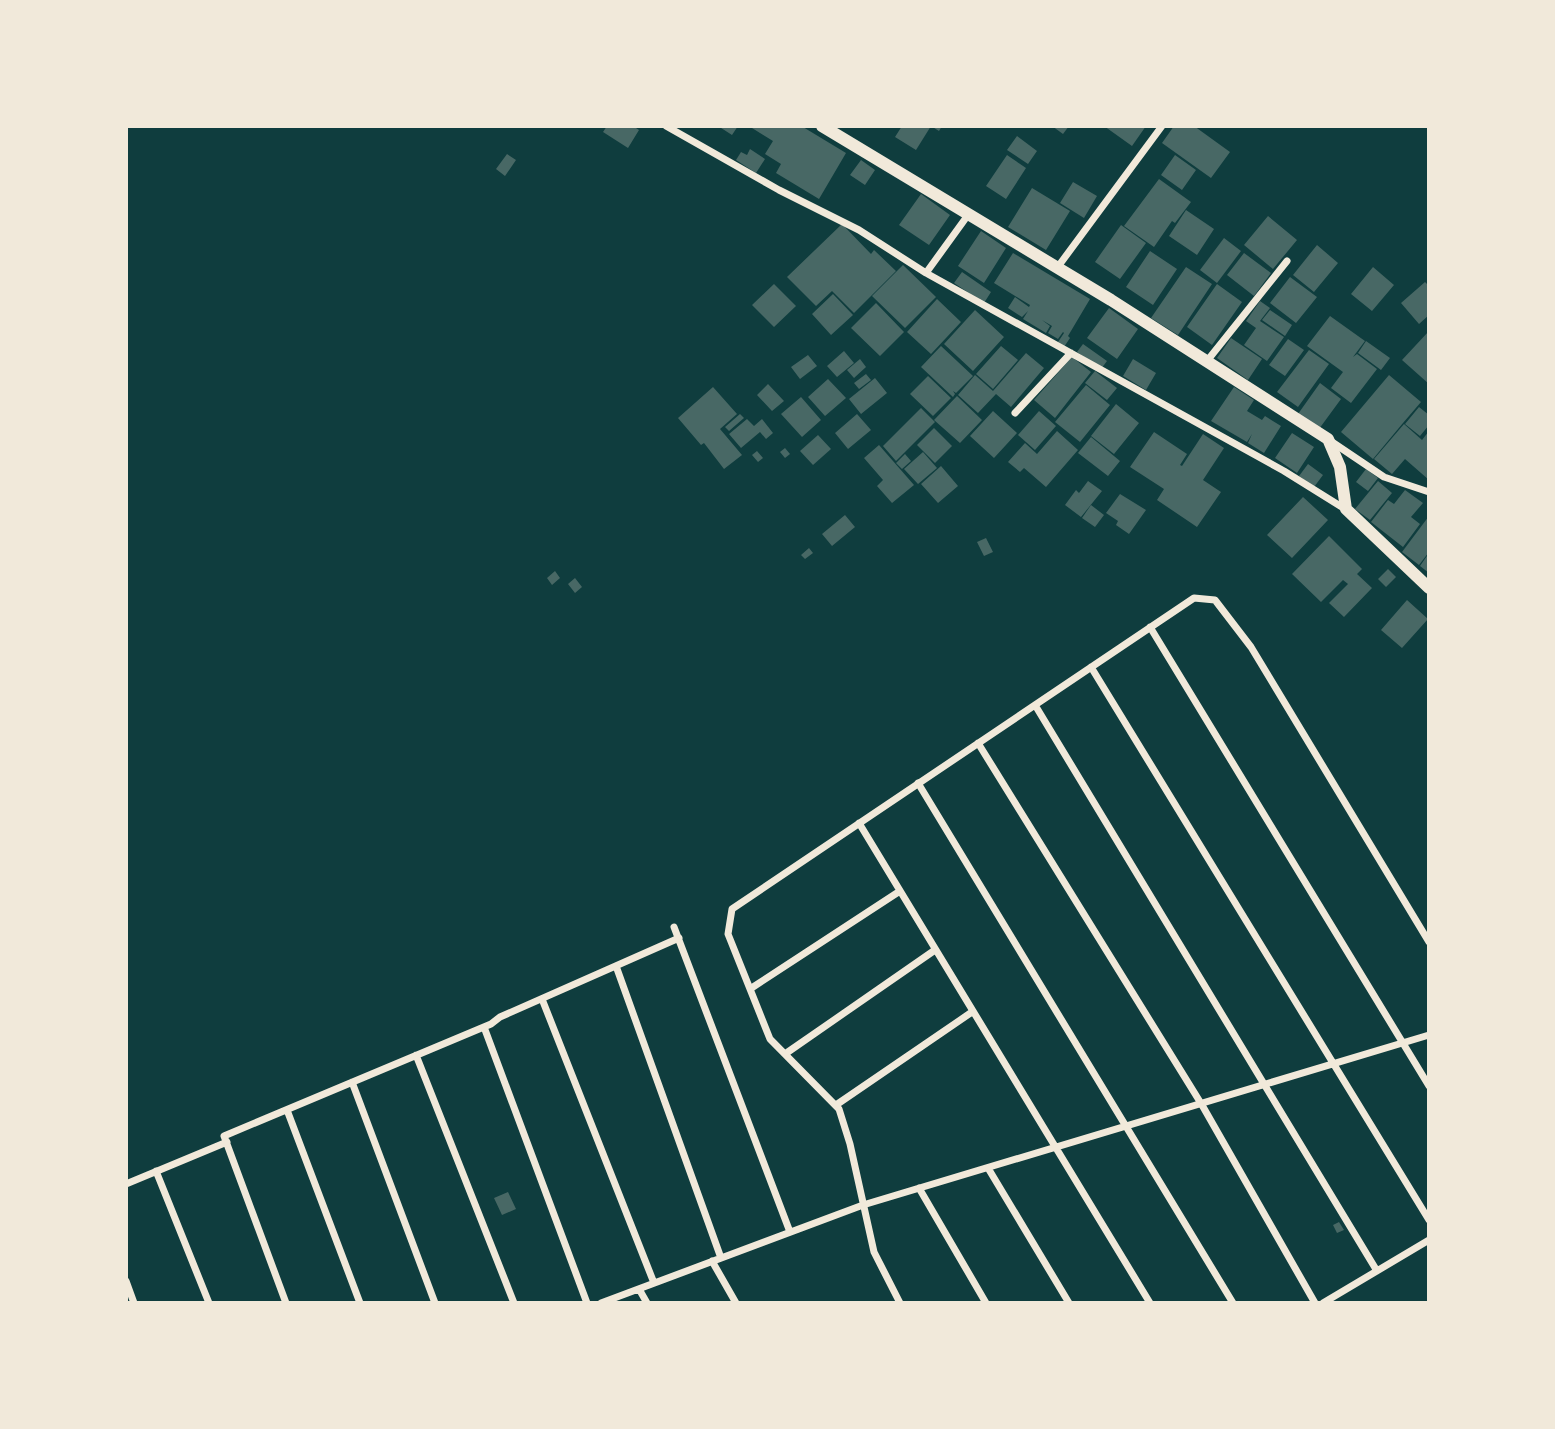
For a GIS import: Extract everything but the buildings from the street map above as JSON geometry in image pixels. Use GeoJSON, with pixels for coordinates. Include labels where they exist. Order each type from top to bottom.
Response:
{"type":"FeatureCollection","features":[{"type":"Feature","properties":{"kind":"street"},"geometry":{"type":"LineString","coordinates":[[666,126],[779,190],[859,230],[926,273],[1284,471],[1346,509],[1429,588]]}},
{"type":"Feature","properties":{"kind":"street"},"geometry":{"type":"LineString","coordinates":[[822,126],[1207,361],[1384,477],[1429,492]]}},
{"type":"Feature","properties":{"kind":"street"},"geometry":{"type":"LineString","coordinates":[[1057,268],[1162,126]]}},
{"type":"Feature","properties":{"kind":"street"},"geometry":{"type":"LineString","coordinates":[[926,273],[968,215]]}},
{"type":"Feature","properties":{"kind":"street"},"geometry":{"type":"LineString","coordinates":[[1207,361],[1287,261]]}},
{"type":"Feature","properties":{"kind":"street"},"geometry":{"type":"LineString","coordinates":[[1015,413],[1071,353]]}},
{"type":"Feature","properties":{"kind":"street"},"geometry":{"type":"LineString","coordinates":[[1328,439],[1340,467],[1346,509]]}},
{"type":"Feature","properties":{"kind":"street"},"geometry":{"type":"LineString","coordinates":[[900,1303],[874,1252],[850,1144],[836,1105],[770,1039],[728,934],[732,909],[1194,598],[1215,600],[1251,647],[1429,942]]}},
{"type":"Feature","properties":{"kind":"street"},"geometry":{"type":"LineString","coordinates":[[1150,627],[1429,1086]]}},
{"type":"Feature","properties":{"kind":"street"},"geometry":{"type":"LineString","coordinates":[[1091,667],[1429,1220]]}},
{"type":"Feature","properties":{"kind":"street"},"geometry":{"type":"LineString","coordinates":[[1035,705],[1377,1271]]}},
{"type":"Feature","properties":{"kind":"street"},"geometry":{"type":"LineString","coordinates":[[978,743],[1202,1104],[1315,1303]]}},
{"type":"Feature","properties":{"kind":"street"},"geometry":{"type":"LineString","coordinates":[[918,783],[1233,1303]]}},
{"type":"Feature","properties":{"kind":"street"},"geometry":{"type":"LineString","coordinates":[[859,823],[1150,1303]]}},
{"type":"Feature","properties":{"kind":"street"},"geometry":{"type":"LineString","coordinates":[[750,989],[900,891]]}},
{"type":"Feature","properties":{"kind":"street"},"geometry":{"type":"LineString","coordinates":[[674,927],[790,1232]]}},
{"type":"Feature","properties":{"kind":"street"},"geometry":{"type":"LineString","coordinates":[[286,1303],[224,1136],[484,1027],[679,938]]}},
{"type":"Feature","properties":{"kind":"street"},"geometry":{"type":"LineString","coordinates":[[785,1054],[935,950]]}},
{"type":"Feature","properties":{"kind":"street"},"geometry":{"type":"LineString","coordinates":[[616,966],[721,1258]]}},
{"type":"Feature","properties":{"kind":"street"},"geometry":{"type":"LineString","coordinates":[[542,999],[654,1283]]}},
{"type":"Feature","properties":{"kind":"street"},"geometry":{"type":"LineString","coordinates":[[836,1105],[972,1012]]}},
{"type":"Feature","properties":{"kind":"street"},"geometry":{"type":"LineString","coordinates":[[484,1027],[587,1303]]}},
{"type":"Feature","properties":{"kind":"street"},"geometry":{"type":"LineString","coordinates":[[601,1303],[863,1205],[1429,1035]]}},
{"type":"Feature","properties":{"kind":"street"},"geometry":{"type":"LineString","coordinates":[[416,1055],[514,1303]]}},
{"type":"Feature","properties":{"kind":"street"},"geometry":{"type":"LineString","coordinates":[[352,1082],[435,1303]]}},
{"type":"Feature","properties":{"kind":"street"},"geometry":{"type":"LineString","coordinates":[[287,1110],[360,1303]]}},
{"type":"Feature","properties":{"kind":"street"},"geometry":{"type":"LineString","coordinates":[[126,1184],[227,1142]]}},
{"type":"Feature","properties":{"kind":"street"},"geometry":{"type":"LineString","coordinates":[[988,1168],[1069,1303]]}},
{"type":"Feature","properties":{"kind":"street"},"geometry":{"type":"LineString","coordinates":[[156,1171],[209,1303]]}},
{"type":"Feature","properties":{"kind":"street"},"geometry":{"type":"LineString","coordinates":[[919,1188],[986,1303]]}},
{"type":"Feature","properties":{"kind":"street"},"geometry":{"type":"LineString","coordinates":[[1323,1303],[1429,1240]]}},
{"type":"Feature","properties":{"kind":"street"},"geometry":{"type":"LineString","coordinates":[[712,1261],[736,1303]]}},
{"type":"Feature","properties":{"kind":"street"},"geometry":{"type":"LineString","coordinates":[[126,1281],[134,1303]]}},
{"type":"Feature","properties":{"kind":"street"},"geometry":{"type":"LineString","coordinates":[[639,1289],[647,1303]]}}]}
